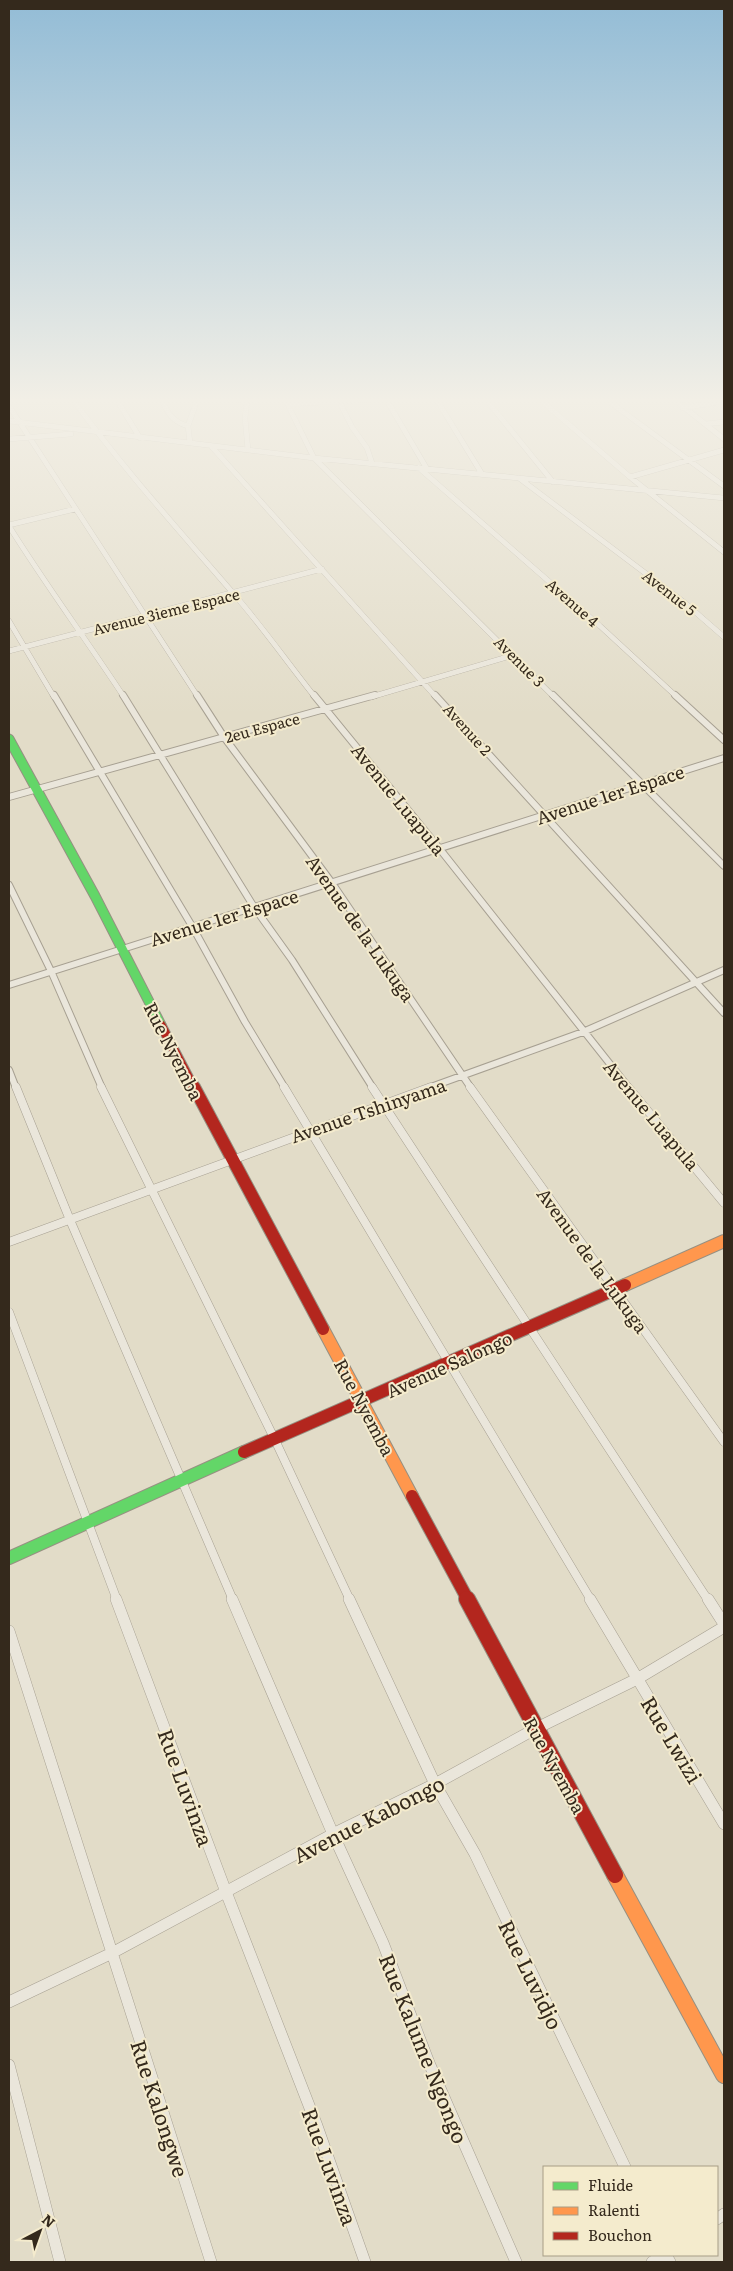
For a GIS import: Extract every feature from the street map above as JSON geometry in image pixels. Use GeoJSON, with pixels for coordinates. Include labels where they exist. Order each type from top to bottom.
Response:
{"type":"FeatureCollection","features":[{"type":"Feature","properties":{"kind":"street","name":"Avenue de la Lukuga"},"geometry":{"type":"LineString","coordinates":[[71,503],[224,737],[332,883],[463,1076],[724,1442]]}},
{"type":"Feature","properties":{"kind":"street","name":"Avenue Luapula"},"geometry":{"type":"LineString","coordinates":[[154,503],[234,594],[325,710],[439,848],[583,1032],[724,1203]]}},
{"type":"Feature","properties":{"kind":"street","name":"Avenue 2"},"geometry":{"type":"LineString","coordinates":[[260,503],[724,1014]]}},
{"type":"Feature","properties":{"kind":"street","name":"Avenue 3"},"geometry":{"type":"LineString","coordinates":[[360,503],[724,866]]}},
{"type":"Feature","properties":{"kind":"street","name":"Avenue 4"},"geometry":{"type":"LineString","coordinates":[[459,503],[600,626],[724,740]]}},
{"type":"Feature","properties":{"kind":"street","name":"Avenue 5"},"geometry":{"type":"LineString","coordinates":[[552,503],[684,603],[724,638]]}},
{"type":"Feature","properties":{"kind":"street"},"geometry":{"type":"LineString","coordinates":[[664,503],[724,552]]}},
{"type":"Feature","properties":{"kind":"street"},"geometry":{"type":"LineString","coordinates":[[75,509],[9,525],[41,577],[82,632],[161,755],[254,907],[292,960],[331,1024],[724,1626]]}},
{"type":"Feature","properties":{"kind":"street","name":"Avenue 3ieme Espace"},"geometry":{"type":"LineString","coordinates":[[9,651],[234,594],[322,569]]}},
{"type":"Feature","properties":{"kind":"street","name":"Rue Lwizi"},"geometry":{"type":"LineString","coordinates":[[9,621],[26,646],[192,926],[245,1022],[312,1130],[636,1679],[724,1824]]}},
{"type":"Feature","properties":{"kind":"street","name":"2eu Espace"},"geometry":{"type":"LineString","coordinates":[[9,798],[514,655]]}},
{"type":"Feature","properties":{"kind":"street","name":"Rue Nyemba"},"geometry":{"type":"LineString","coordinates":[[9,739],[122,949],[176,1057],[233,1158],[535,1729],[724,2075]]}},
{"type":"Feature","properties":{"kind":"street","name":"Avenue 1er Espace"},"geometry":{"type":"LineString","coordinates":[[9,985],[724,758]]}},
{"type":"Feature","properties":{"kind":"street","name":"Rue Luvidjo"},"geometry":{"type":"LineString","coordinates":[[9,885],[51,972],[94,1074],[275,1440],[435,1784],[475,1854],[625,2166]]}},
{"type":"Feature","properties":{"kind":"street","name":"Avenue Tshinyama"},"geometry":{"type":"LineString","coordinates":[[9,1242],[153,1190],[233,1158],[583,1032],[724,970]]}},
{"type":"Feature","properties":{"kind":"street","name":"Rue Kalume Ngongo"},"geometry":{"type":"LineString","coordinates":[[9,1070],[70,1220],[333,1834],[383,1943],[429,2063],[516,2262]]}},
{"type":"Feature","properties":{"kind":"street","name":"Avenue Salongo"},"geometry":{"type":"LineString","coordinates":[[9,1558],[88,1521],[362,1402],[448,1362],[530,1328],[613,1288],[724,1241]]}},
{"type":"Feature","properties":{"kind":"street","name":"Rue Luvinza"},"geometry":{"type":"LineString","coordinates":[[9,1312],[226,1892],[314,2117],[364,2262]]}},
{"type":"Feature","properties":{"kind":"street","name":"Avenue Kabongo"},"geometry":{"type":"LineString","coordinates":[[9,2002],[112,1953],[333,1834],[435,1784],[535,1729],[636,1679],[724,1626]]}},
{"type":"Feature","properties":{"kind":"street","name":"Rue Kalongwe"},"geometry":{"type":"LineString","coordinates":[[9,1631],[211,2262]]}},
{"type":"Feature","properties":{"kind":"street"},"geometry":{"type":"LineString","coordinates":[[9,2065],[60,2262]]}},
{"type":"Feature","properties":{"kind":"street"},"geometry":{"type":"LineString","coordinates":[[652,2262],[663,2256]]}},
{"type":"Feature","properties":{"kind":"traffic: fast"},"geometry":{"type":"LineString","coordinates":[[9,739],[95,896],[161,1025]]}},
{"type":"Feature","properties":{"kind":"traffic: fast"},"geometry":{"type":"LineString","coordinates":[[9,1558],[244,1452]]}},
{"type":"Feature","properties":{"kind":"traffic: slow"},"geometry":{"type":"LineString","coordinates":[[625,1285],[724,1241]]}},
{"type":"Feature","properties":{"kind":"traffic: slow"},"geometry":{"type":"LineString","coordinates":[[323,1329],[412,1496]]}},
{"type":"Feature","properties":{"kind":"traffic: slow"},"geometry":{"type":"LineString","coordinates":[[615,1875],[724,2075]]}},
{"type":"Feature","properties":{"kind":"traffic: jam"},"geometry":{"type":"LineString","coordinates":[[161,1025],[323,1329]]}},
{"type":"Feature","properties":{"kind":"traffic: jam"},"geometry":{"type":"LineString","coordinates":[[244,1452],[625,1285]]}},
{"type":"Feature","properties":{"kind":"traffic: jam"},"geometry":{"type":"LineString","coordinates":[[412,1496],[615,1875]]}}]}
